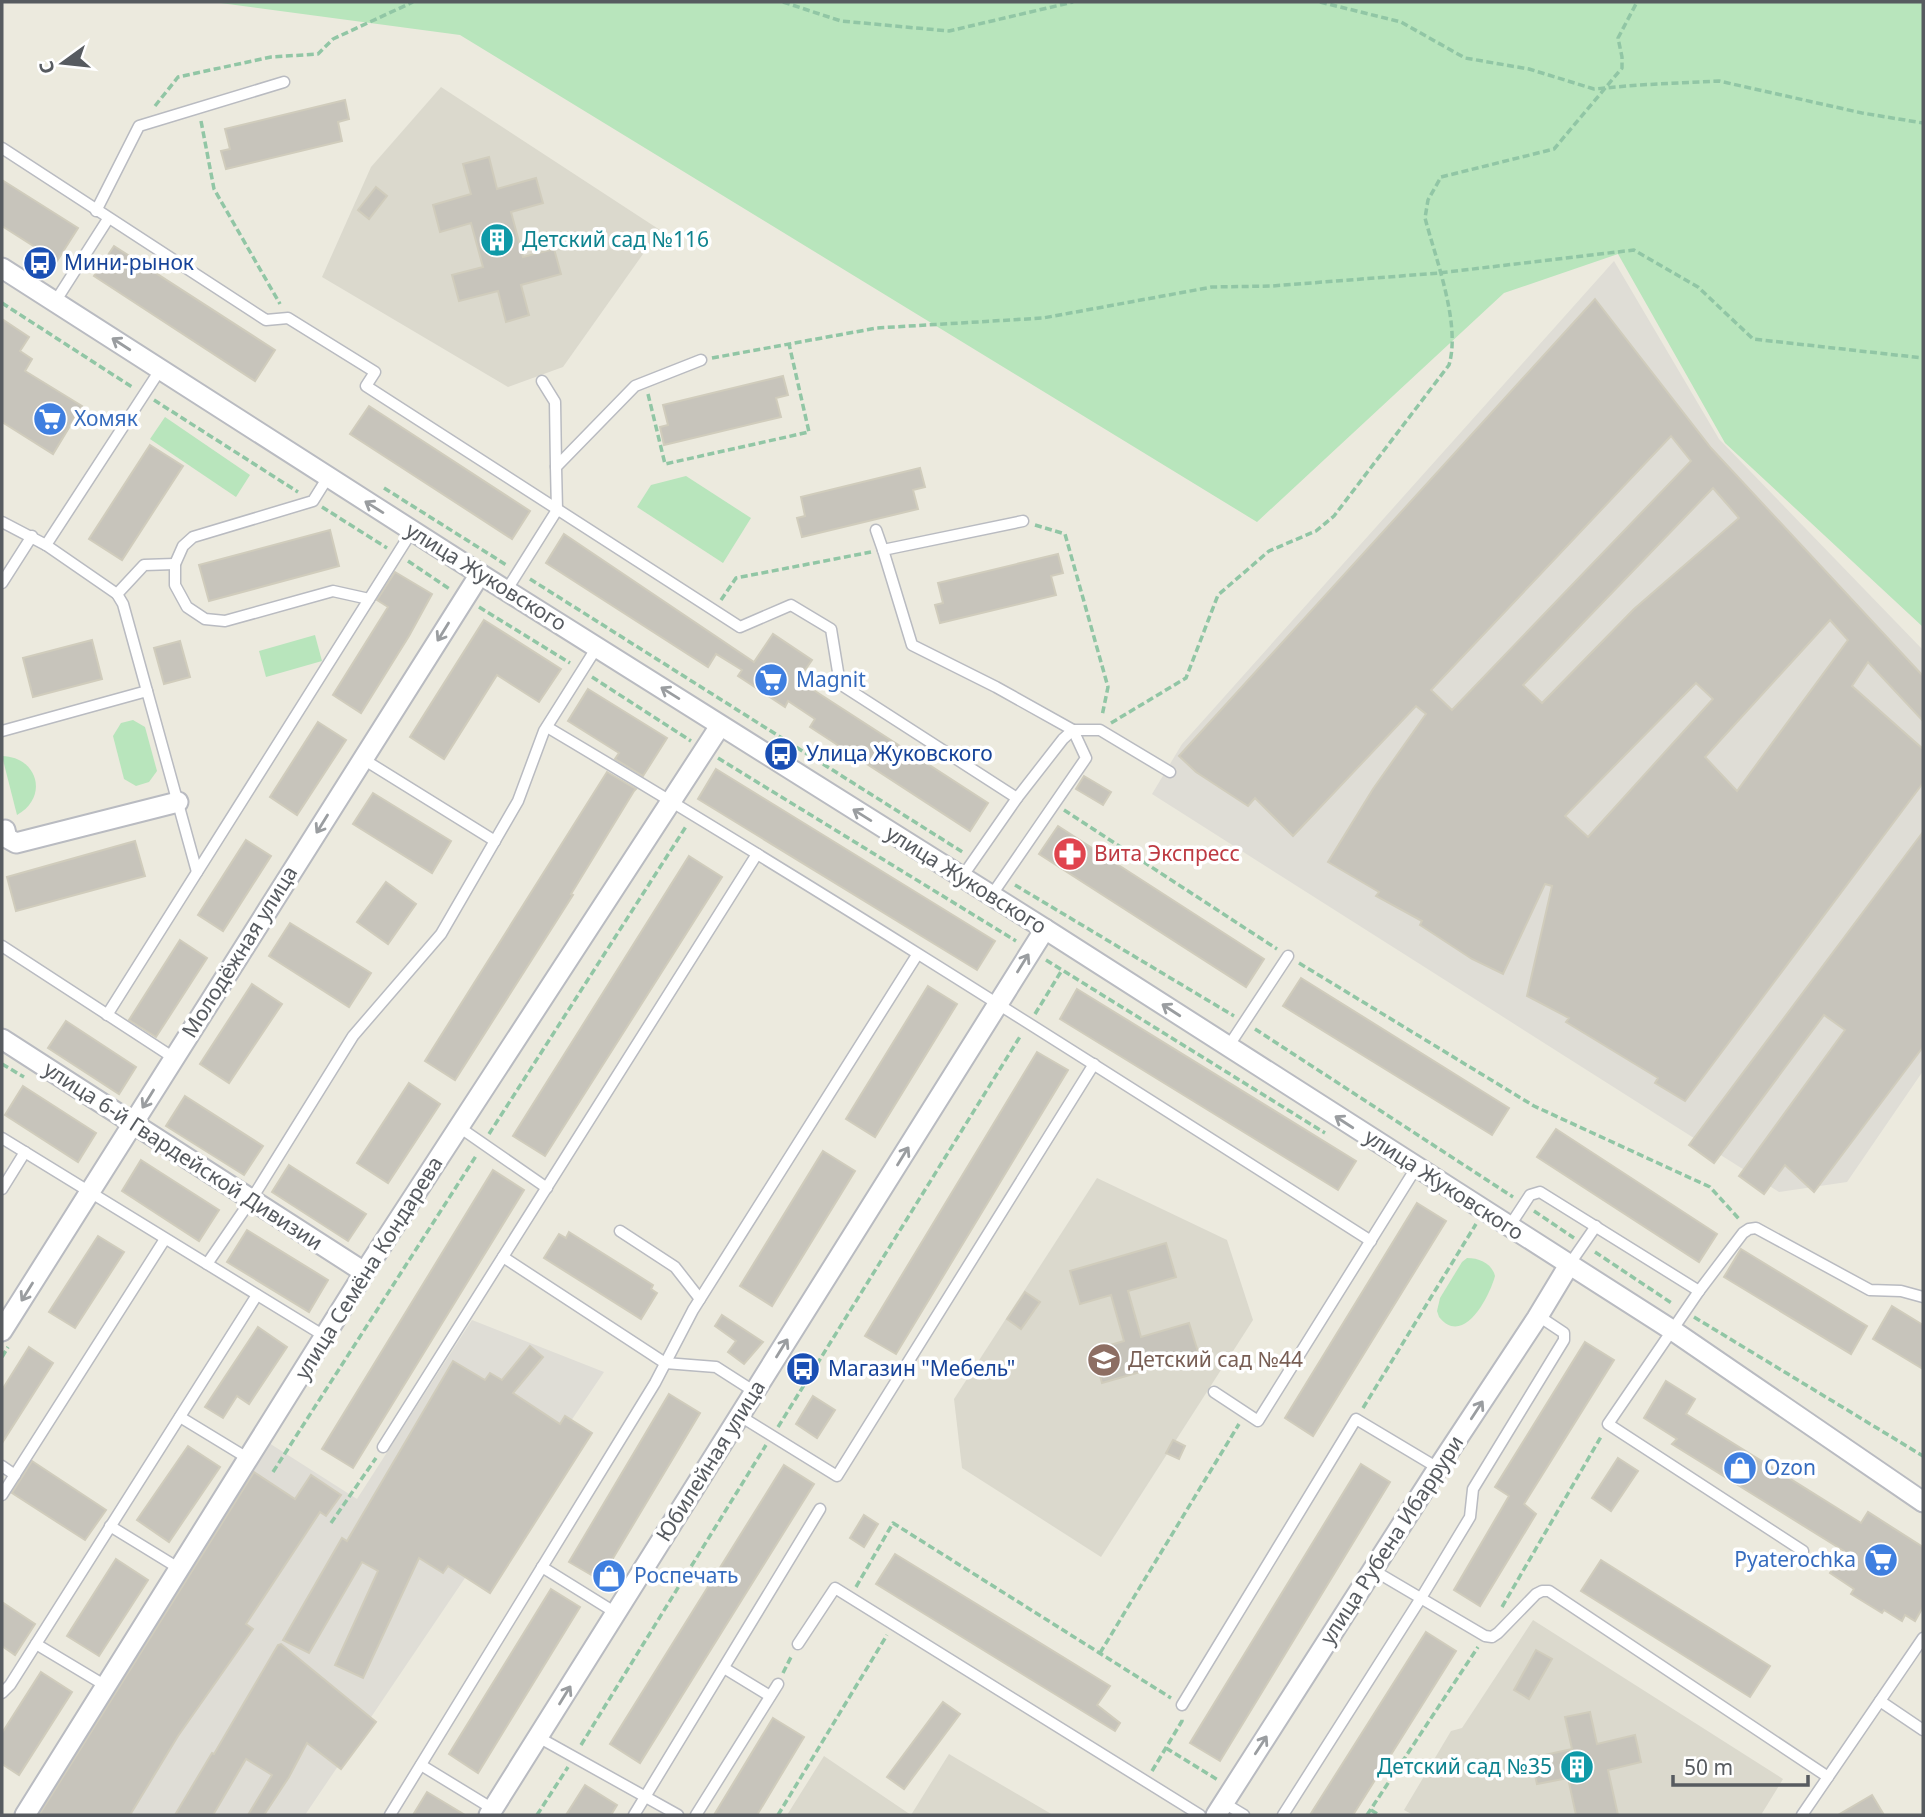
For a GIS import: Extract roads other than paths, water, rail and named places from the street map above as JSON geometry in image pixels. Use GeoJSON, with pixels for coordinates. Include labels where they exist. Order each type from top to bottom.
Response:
{"type":"FeatureCollection","features":[{"type":"Feature","properties":{"kind":"street","name":"улица Жуковского"},"geometry":{"type":"LineString","coordinates":[[2,268],[506,591],[1045,929],[1672,1330],[1923,1502]]}},
{"type":"Feature","properties":{"kind":"street","name":"Молодёжная улица"},"geometry":{"type":"LineString","coordinates":[[2,1331],[480,574]]}},
{"type":"Feature","properties":{"kind":"street","name":"улица Семёна Кондарева"},"geometry":{"type":"LineString","coordinates":[[25,1815],[326,1337],[364,1272],[720,726]]}},
{"type":"Feature","properties":{"kind":"street"},"geometry":{"type":"LineString","coordinates":[[3,826],[7,838],[16,843],[178,802]]}},
{"type":"Feature","properties":{"kind":"street","name":"Юбилейная улица"},"geometry":{"type":"LineString","coordinates":[[491,1812],[1045,929]]}},
{"type":"Feature","properties":{"kind":"street","name":"улица 6-й Гвардейской Дивизии"},"geometry":{"type":"LineString","coordinates":[[2,1039],[364,1272]]}},
{"type":"Feature","properties":{"kind":"street","name":"улица Рубена Ибаррури"},"geometry":{"type":"LineString","coordinates":[[1224,1802],[1569,1265]]}},
{"type":"Feature","properties":{"kind":"lane"},"geometry":{"type":"LineString","coordinates":[[96,211],[139,126],[284,82]]}},
{"type":"Feature","properties":{"kind":"lane"},"geometry":{"type":"LineString","coordinates":[[2,148],[266,320],[288,318],[375,372],[366,386],[740,627],[791,605],[831,629],[840,684],[1017,798]]}},
{"type":"Feature","properties":{"kind":"lane"},"geometry":{"type":"LineString","coordinates":[[55,302],[108,219]]}},
{"type":"Feature","properties":{"kind":"lane"},"geometry":{"type":"LineString","coordinates":[[556,467],[635,386],[701,360]]}},
{"type":"Feature","properties":{"kind":"lane"},"geometry":{"type":"LineString","coordinates":[[46,545],[160,370]]}},
{"type":"Feature","properties":{"kind":"lane"},"geometry":{"type":"LineString","coordinates":[[506,591],[557,510],[555,402],[542,381]]}},
{"type":"Feature","properties":{"kind":"lane"},"geometry":{"type":"LineString","coordinates":[[328,477],[313,501],[193,537],[183,546],[175,564],[175,585],[187,607],[205,619],[225,621],[333,591],[369,599]]}},
{"type":"Feature","properties":{"kind":"lane"},"geometry":{"type":"LineString","coordinates":[[883,550],[1023,521]]}},
{"type":"Feature","properties":{"kind":"lane"},"geometry":{"type":"LineString","coordinates":[[2,522],[46,545],[117,594],[123,604],[197,872]]}},
{"type":"Feature","properties":{"kind":"lane"},"geometry":{"type":"LineString","coordinates":[[876,530],[912,645],[1073,730],[1100,730],[1170,772]]}},
{"type":"Feature","properties":{"kind":"lane"},"geometry":{"type":"LineString","coordinates":[[107,1015],[412,531]]}},
{"type":"Feature","properties":{"kind":"lane"},"geometry":{"type":"LineString","coordinates":[[2,583],[32,537]]}},
{"type":"Feature","properties":{"kind":"lane"},"geometry":{"type":"LineString","coordinates":[[117,594],[144,565],[175,564]]}},
{"type":"Feature","properties":{"kind":"lane"},"geometry":{"type":"LineString","coordinates":[[207,1264],[251,1200],[353,1036],[441,934],[518,801],[547,727],[597,647]]}},
{"type":"Feature","properties":{"kind":"lane"},"geometry":{"type":"LineString","coordinates":[[2,731],[147,691]]}},
{"type":"Feature","properties":{"kind":"lane"},"geometry":{"type":"LineString","coordinates":[[547,727],[999,1003],[1371,1241]]}},
{"type":"Feature","properties":{"kind":"lane"},"geometry":{"type":"LineString","coordinates":[[962,877],[1017,798],[1063,738],[1073,730]]}},
{"type":"Feature","properties":{"kind":"lane"},"geometry":{"type":"LineString","coordinates":[[991,896],[1086,758],[1073,730]]}},
{"type":"Feature","properties":{"kind":"lane"},"geometry":{"type":"LineString","coordinates":[[363,759],[495,841]]}},
{"type":"Feature","properties":{"kind":"lane"},"geometry":{"type":"LineString","coordinates":[[383,1447],[757,854]]}},
{"type":"Feature","properties":{"kind":"lane"},"geometry":{"type":"LineString","coordinates":[[2,946],[174,1058]]}},
{"type":"Feature","properties":{"kind":"lane"},"geometry":{"type":"LineString","coordinates":[[390,1815],[665,1363],[701,1299],[917,955]]}},
{"type":"Feature","properties":{"kind":"lane"},"geometry":{"type":"LineString","coordinates":[[1228,1047],[1288,956]]}},
{"type":"Feature","properties":{"kind":"lane"},"geometry":{"type":"LineString","coordinates":[[740,1416],[837,1476],[1094,1064]]}},
{"type":"Feature","properties":{"kind":"lane"},"geometry":{"type":"LineString","coordinates":[[459,1127],[547,1188]]}},
{"type":"Feature","properties":{"kind":"lane"},"geometry":{"type":"LineString","coordinates":[[2,1138],[326,1337]]}},
{"type":"Feature","properties":{"kind":"lane"},"geometry":{"type":"LineString","coordinates":[[2,1189],[25,1152]]}},
{"type":"Feature","properties":{"kind":"lane"},"geometry":{"type":"LineString","coordinates":[[1214,1392],[1258,1421],[1416,1168]]}},
{"type":"Feature","properties":{"kind":"lane"},"geometry":{"type":"LineString","coordinates":[[1509,1227],[1530,1195],[1540,1192],[1699,1291]]}},
{"type":"Feature","properties":{"kind":"lane"},"geometry":{"type":"LineString","coordinates":[[1569,1265],[1595,1226]]}},
{"type":"Feature","properties":{"kind":"lane"},"geometry":{"type":"LineString","coordinates":[[1803,1551],[1608,1424],[1699,1291],[1743,1233],[1749,1229],[1756,1228],[1870,1290],[1901,1291],[1923,1297]]}},
{"type":"Feature","properties":{"kind":"lane"},"geometry":{"type":"LineString","coordinates":[[620,1231],[676,1267],[701,1299]]}},
{"type":"Feature","properties":{"kind":"lane"},"geometry":{"type":"LineString","coordinates":[[2,1495],[165,1239]]}},
{"type":"Feature","properties":{"kind":"lane"},"geometry":{"type":"LineString","coordinates":[[503,1257],[665,1363],[716,1367],[755,1392]]}},
{"type":"Feature","properties":{"kind":"lane"},"geometry":{"type":"LineString","coordinates":[[2,1693],[10,1685],[257,1295]]}},
{"type":"Feature","properties":{"kind":"lane"},"geometry":{"type":"LineString","coordinates":[[1283,1815],[1422,1598],[1470,1517],[1473,1489],[1564,1340],[1564,1333],[1537,1318]]}},
{"type":"Feature","properties":{"kind":"lane"},"geometry":{"type":"LineString","coordinates":[[180,1418],[249,1459]]}},
{"type":"Feature","properties":{"kind":"lane"},"geometry":{"type":"LineString","coordinates":[[1182,1705],[1356,1419],[1438,1468]]}},
{"type":"Feature","properties":{"kind":"lane"},"geometry":{"type":"LineString","coordinates":[[2,1466],[15,1475]]}},
{"type":"Feature","properties":{"kind":"lane"},"geometry":{"type":"LineString","coordinates":[[634,1815],[820,1509]]}},
{"type":"Feature","properties":{"kind":"lane"},"geometry":{"type":"LineString","coordinates":[[110,1526],[180,1569]]}},
{"type":"Feature","properties":{"kind":"lane"},"geometry":{"type":"LineString","coordinates":[[542,1567],[616,1613]]}},
{"type":"Feature","properties":{"kind":"lane"},"geometry":{"type":"LineString","coordinates":[[1373,1570],[1485,1636],[1492,1637],[1536,1594],[1549,1591],[1828,1777]]}},
{"type":"Feature","properties":{"kind":"lane"},"geometry":{"type":"LineString","coordinates":[[798,1644],[835,1587],[1199,1815]]}},
{"type":"Feature","properties":{"kind":"lane"},"geometry":{"type":"LineString","coordinates":[[1804,1814],[1923,1638]]}},
{"type":"Feature","properties":{"kind":"lane"},"geometry":{"type":"LineString","coordinates":[[36,1644],[106,1686]]}},
{"type":"Feature","properties":{"kind":"lane"},"geometry":{"type":"LineString","coordinates":[[723,1668],[770,1696]]}},
{"type":"Feature","properties":{"kind":"lane"},"geometry":{"type":"LineString","coordinates":[[696,1815],[778,1684]]}},
{"type":"Feature","properties":{"kind":"lane"},"geometry":{"type":"LineString","coordinates":[[1880,1701],[1923,1730]]}},
{"type":"Feature","properties":{"kind":"lane"},"geometry":{"type":"LineString","coordinates":[[538,1737],[678,1815]]}},
{"type":"Feature","properties":{"kind":"lane"},"geometry":{"type":"LineString","coordinates":[[421,1765],[491,1812]]}},
{"type":"Feature","properties":{"kind":"lane"},"geometry":{"type":"LineString","coordinates":[[1224,1802],[1244,1815]]}},
{"type":"Feature","properties":{"kind":"place","name":"Детский сад №116"},"geometry":{"type":"Point","coordinates":[497,240]}},
{"type":"Feature","properties":{"kind":"place","name":"Мини-рынок"},"geometry":{"type":"Point","coordinates":[40,263]}},
{"type":"Feature","properties":{"kind":"place","name":"Хомяк"},"geometry":{"type":"Point","coordinates":[50,419]}},
{"type":"Feature","properties":{"kind":"place","name":"Magnit"},"geometry":{"type":"Point","coordinates":[771,680]}},
{"type":"Feature","properties":{"kind":"place","name":"Улица Жуковского"},"geometry":{"type":"Point","coordinates":[781,754]}},
{"type":"Feature","properties":{"kind":"place","name":"Вита Экспресс"},"geometry":{"type":"Point","coordinates":[1070,854]}},
{"type":"Feature","properties":{"kind":"place","name":"Детский сад №44"},"geometry":{"type":"Point","coordinates":[1104,1360]}},
{"type":"Feature","properties":{"kind":"place","name":"Магазин \"Мебель\""},"geometry":{"type":"Point","coordinates":[803,1369]}},
{"type":"Feature","properties":{"kind":"place","name":"Ozon"},"geometry":{"type":"Point","coordinates":[1740,1468]}},
{"type":"Feature","properties":{"kind":"place","name":"Pyaterochka"},"geometry":{"type":"Point","coordinates":[1881,1560]}},
{"type":"Feature","properties":{"kind":"place","name":"Роспечать"},"geometry":{"type":"Point","coordinates":[609,1576]}},
{"type":"Feature","properties":{"kind":"place","name":"Детский сад №35"},"geometry":{"type":"Point","coordinates":[1577,1767]}}]}
